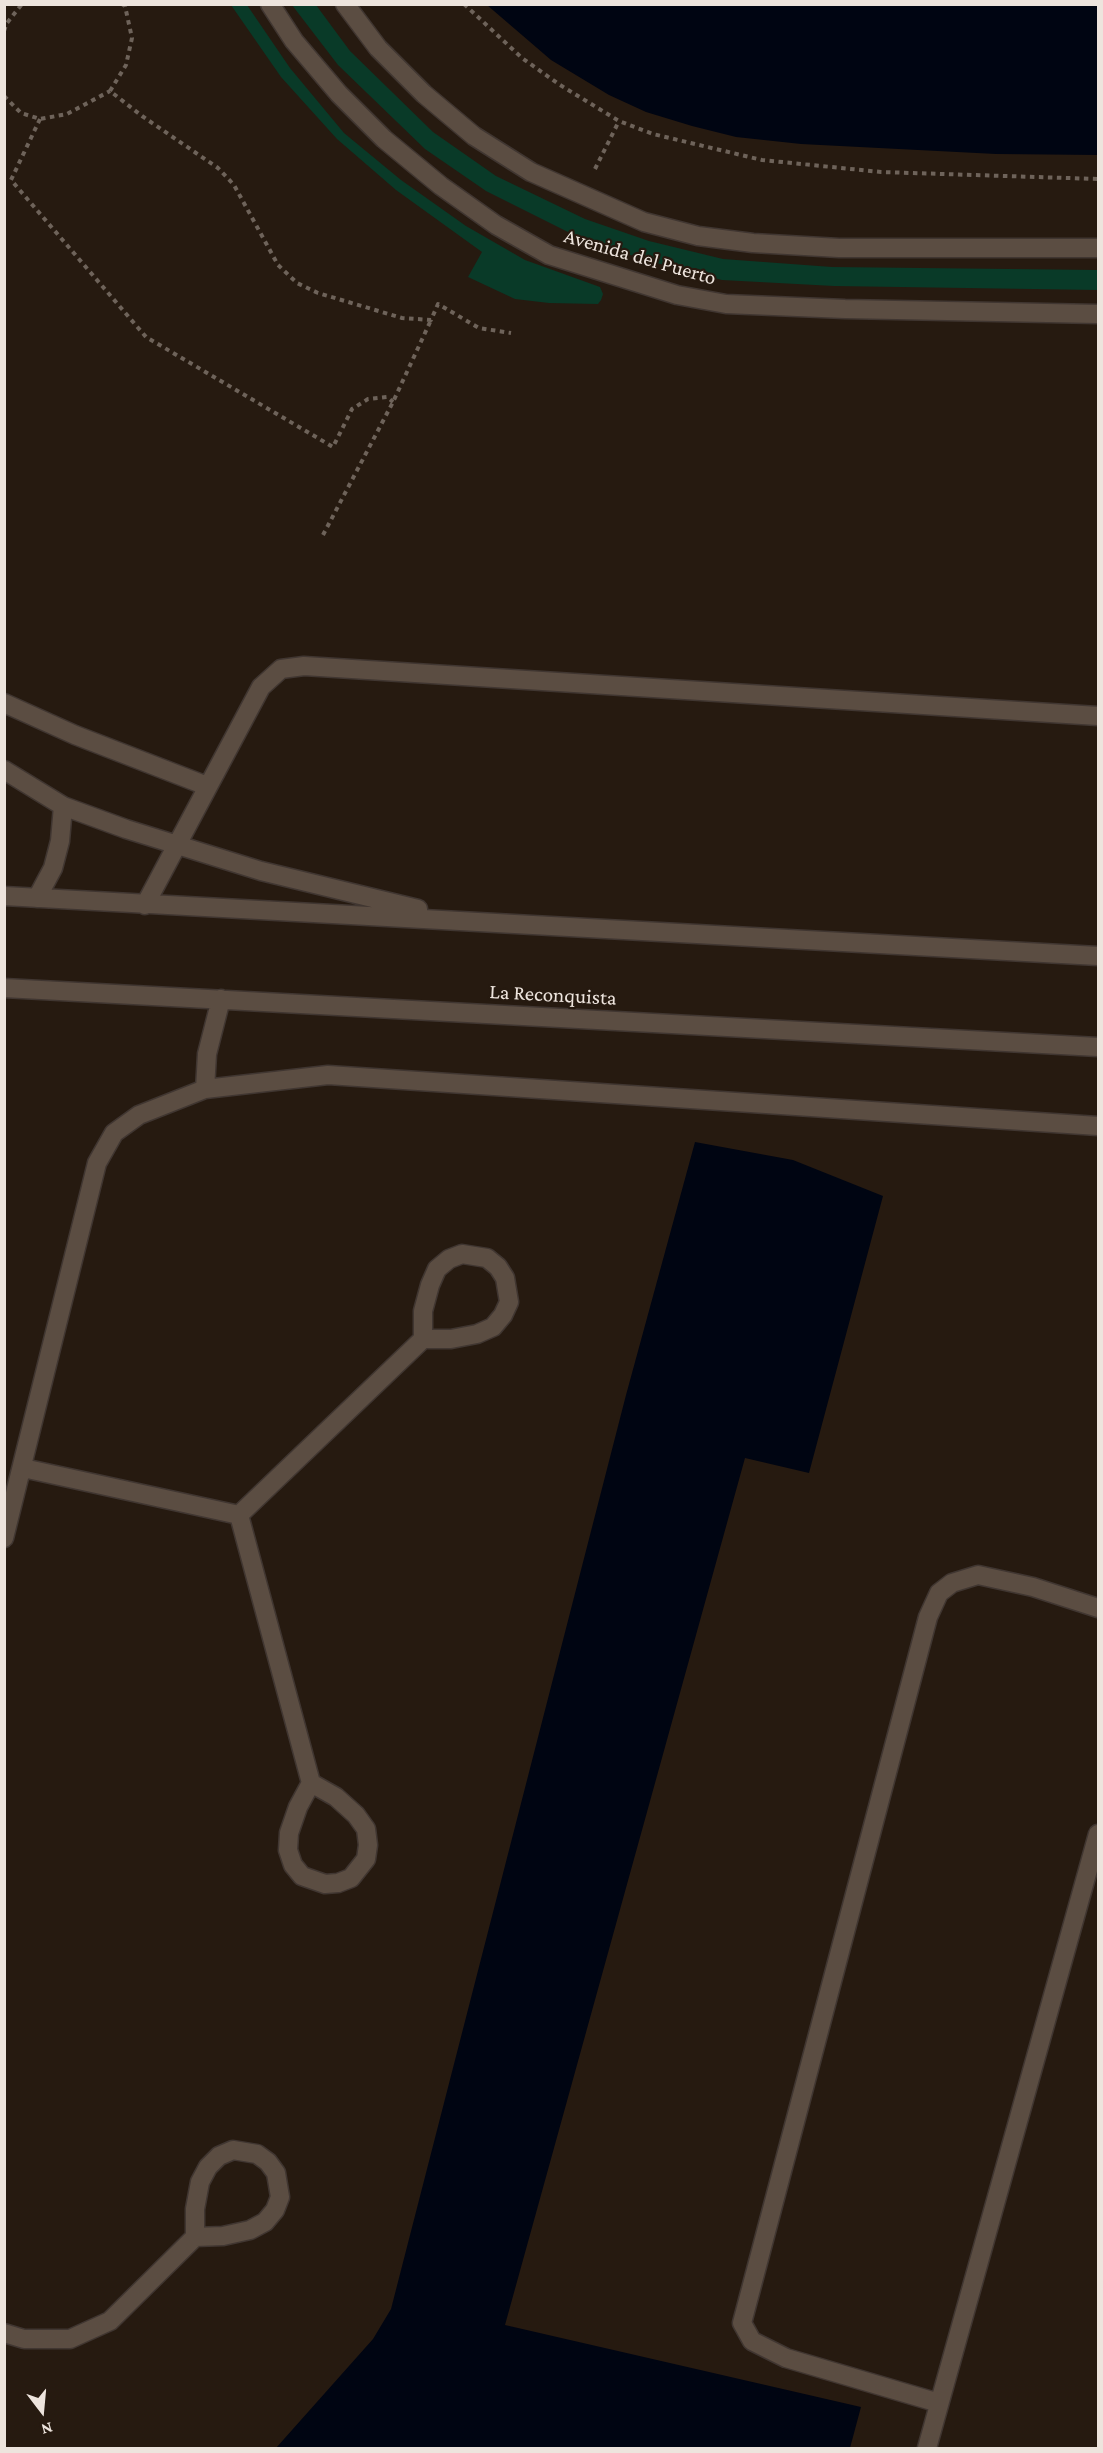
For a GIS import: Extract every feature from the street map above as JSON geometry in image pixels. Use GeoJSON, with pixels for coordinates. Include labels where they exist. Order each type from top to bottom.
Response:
{"type":"FeatureCollection","features":[{"type":"Feature","properties":{"kind":"street","name":"Avenida del Puerto"},"geometry":{"type":"LineString","coordinates":[[270,4],[294,41],[339,94],[384,139],[441,186],[496,225],[549,255],[677,295],[726,304],[845,309],[1098,314]]}},
{"type":"Feature","properties":{"kind":"street","name":"Avenida del Puerto"},"geometry":{"type":"LineString","coordinates":[[345,4],[378,48],[424,94],[474,136],[531,172],[644,222],[698,236],[753,243],[839,248],[1098,248]]}},
{"type":"Feature","properties":{"kind":"street"},"geometry":{"type":"LineString","coordinates":[[145,905],[261,687],[280,669],[304,666],[1098,716]]}},
{"type":"Feature","properties":{"kind":"street"},"geometry":{"type":"LineString","coordinates":[[4,703],[75,735],[207,786]]}},
{"type":"Feature","properties":{"kind":"street"},"geometry":{"type":"LineString","coordinates":[[4,770],[63,806],[178,845],[261,872],[464,920]]}},
{"type":"Feature","properties":{"kind":"street"},"geometry":{"type":"LineString","coordinates":[[37,898],[53,868],[60,842],[63,806]]}},
{"type":"Feature","properties":{"kind":"street"},"geometry":{"type":"LineString","coordinates":[[4,896],[1098,957]]}},
{"type":"Feature","properties":{"kind":"street","name":"La Reconquista"},"geometry":{"type":"LineString","coordinates":[[4,988],[1098,1047]]}},
{"type":"Feature","properties":{"kind":"street"},"geometry":{"type":"LineString","coordinates":[[205,1089],[207,1054],[221,999]]}},
{"type":"Feature","properties":{"kind":"street"},"geometry":{"type":"LineString","coordinates":[[4,1538],[97,1163],[114,1133],[139,1115],[205,1089],[327,1075],[1098,1126]]}},
{"type":"Feature","properties":{"kind":"street"},"geometry":{"type":"LineString","coordinates":[[239,1515],[423,1340],[451,1339],[477,1334],[493,1327],[503,1315],[509,1302],[505,1278],[498,1267],[487,1258],[462,1254],[449,1259],[437,1269],[429,1285],[423,1311],[423,1340]]}},
{"type":"Feature","properties":{"kind":"street"},"geometry":{"type":"LineString","coordinates":[[23,1468],[239,1515]]}},
{"type":"Feature","properties":{"kind":"street"},"geometry":{"type":"LineString","coordinates":[[239,1515],[311,1783],[298,1807],[289,1833],[288,1850],[293,1865],[302,1876],[325,1884],[338,1883],[351,1878],[366,1859],[368,1845],[366,1829],[356,1815],[336,1797],[311,1783]]}},
{"type":"Feature","properties":{"kind":"street"},"geometry":{"type":"LineString","coordinates":[[939,2403],[786,2358],[753,2341],[742,2323],[928,1617],[939,1593],[952,1583],[978,1575],[1033,1587],[1098,1608]]}},
{"type":"Feature","properties":{"kind":"street"},"geometry":{"type":"LineString","coordinates":[[927,2448],[1098,1834]]}},
{"type":"Feature","properties":{"kind":"street"},"geometry":{"type":"LineString","coordinates":[[4,2333],[24,2339],[70,2339],[110,2321],[195,2237],[241,2232],[265,2222],[275,2210],[280,2196],[276,2173],[268,2162],[257,2154],[233,2150],[219,2156],[208,2167],[200,2182],[195,2209],[195,2237]]}},
{"type":"Feature","properties":{"kind":"path"},"geometry":{"type":"LineString","coordinates":[[4,31],[7,23],[22,4]]}},
{"type":"Feature","properties":{"kind":"path"},"geometry":{"type":"LineString","coordinates":[[4,96],[21,113],[40,119],[67,114],[110,91],[126,65],[132,38],[125,6],[122,4]]}},
{"type":"Feature","properties":{"kind":"path"},"geometry":{"type":"LineString","coordinates":[[464,4],[522,58],[560,85],[619,121],[674,140],[762,160],[881,172],[1098,178]]}},
{"type":"Feature","properties":{"kind":"path"},"geometry":{"type":"LineString","coordinates":[[110,91],[218,168],[234,185],[278,265],[297,283],[318,293],[402,318],[431,320]]}},
{"type":"Feature","properties":{"kind":"path"},"geometry":{"type":"LineString","coordinates":[[40,119],[11,180],[146,337],[333,447],[352,409],[368,399],[387,397],[393,402]]}},
{"type":"Feature","properties":{"kind":"path"},"geometry":{"type":"LineString","coordinates":[[581,196],[619,121]]}},
{"type":"Feature","properties":{"kind":"path"},"geometry":{"type":"LineString","coordinates":[[323,535],[393,402],[438,304],[479,328],[511,333]]}},
{"type":"Feature","properties":{"kind":"green space"},"geometry":{"type":"Polygon","coordinates":[[[231,5],[247,5],[290,68],[344,133],[401,180],[466,226],[525,260],[600,287],[603,294],[598,304],[549,303],[515,299],[468,277],[482,252],[396,190],[337,139],[281,77],[231,5]]]}},
{"type":"Feature","properties":{"kind":"green space"},"geometry":{"type":"Polygon","coordinates":[[[292,5],[316,5],[350,51],[433,132],[496,176],[585,219],[649,241],[723,259],[832,267],[1098,270],[1098,290],[834,286],[722,280],[645,260],[578,237],[486,191],[425,149],[338,65],[292,5]]]}},
{"type":"Feature","properties":{"kind":"shaded area"},"geometry":{"type":"Polygon","coordinates":[[[487,5],[1098,5],[1098,155],[996,154],[801,144],[736,137],[646,112],[609,95],[551,60],[487,5]]]}},
{"type":"Feature","properties":{"kind":"shaded area"},"geometry":{"type":"Polygon","coordinates":[[[695,1142],[793,1160],[883,1196],[809,1473],[745,1458],[505,2325],[861,2407],[850,2448],[276,2448],[373,2339],[391,2309],[626,1395],[695,1142]]]}}]}
